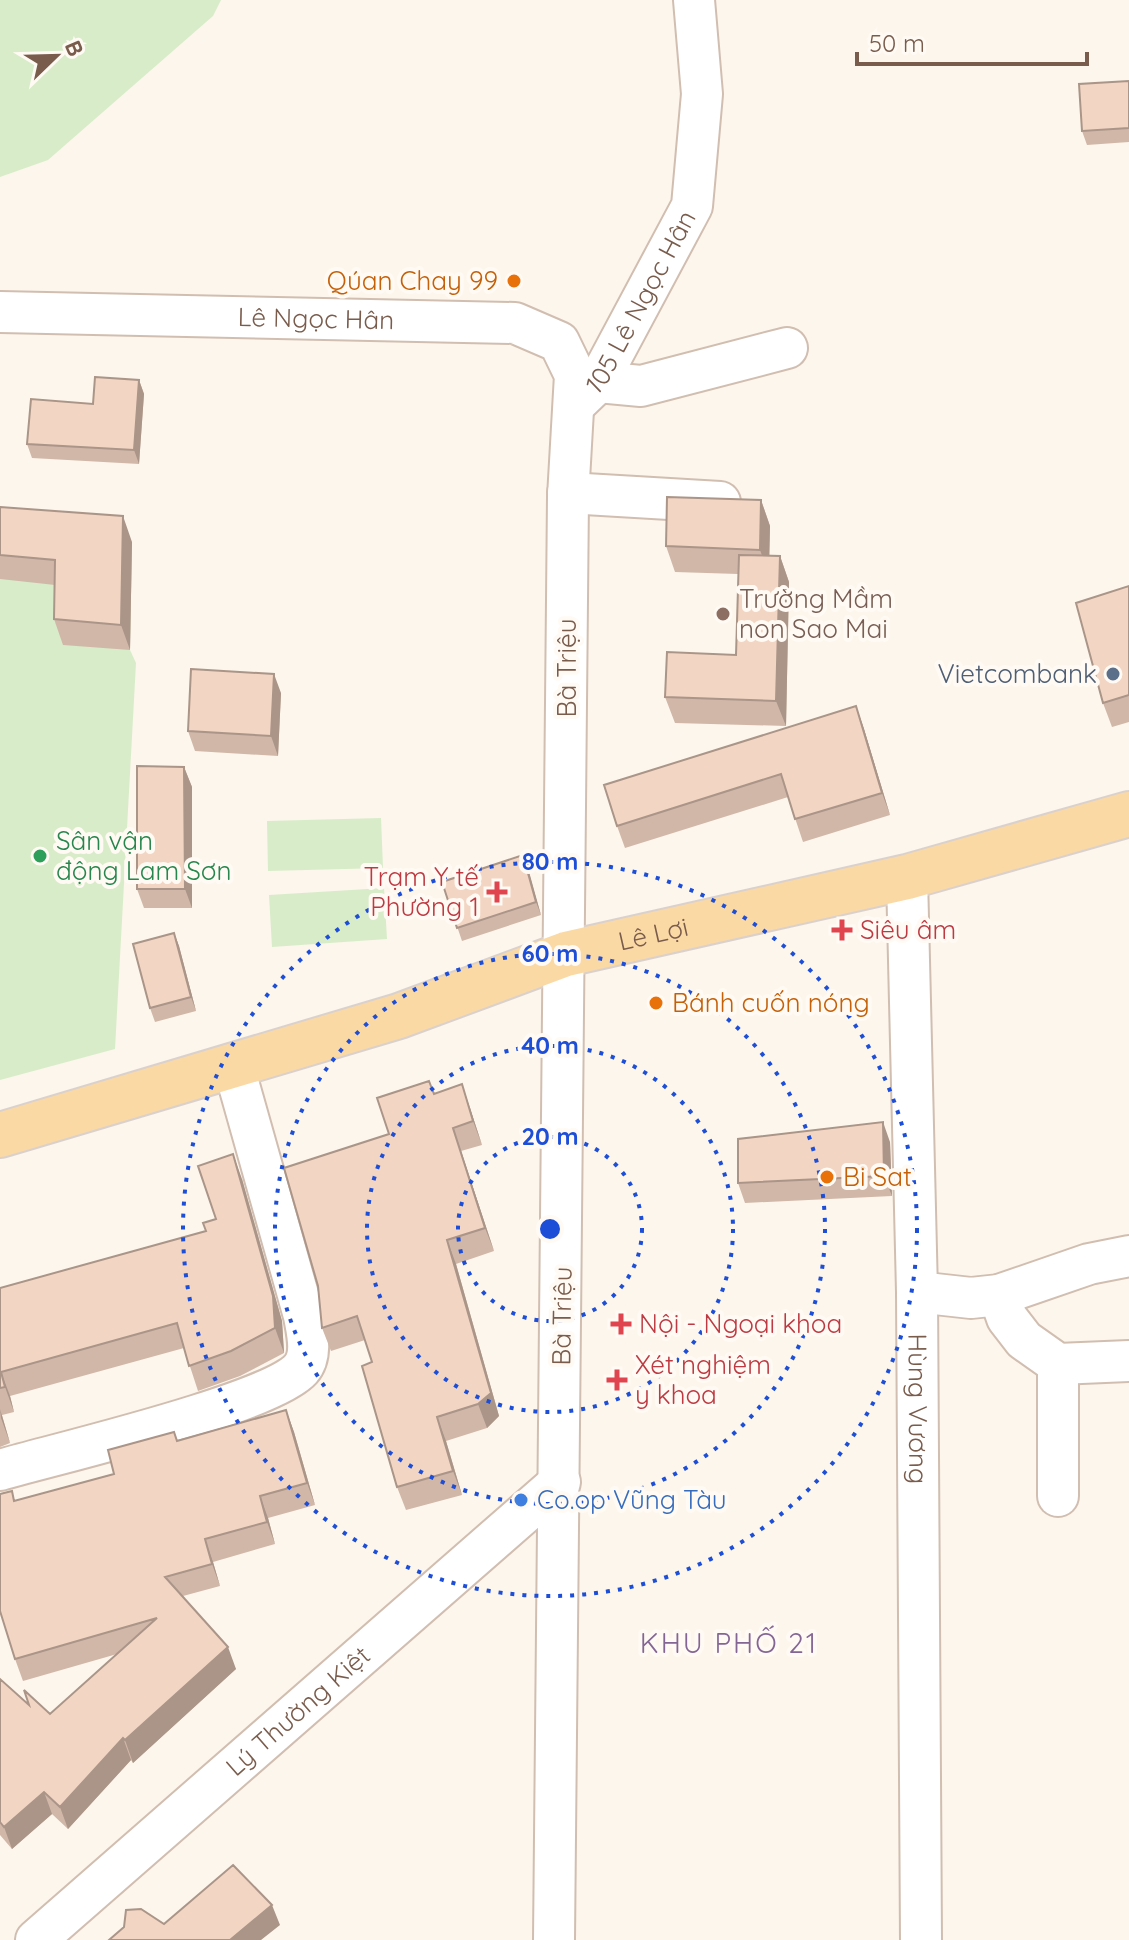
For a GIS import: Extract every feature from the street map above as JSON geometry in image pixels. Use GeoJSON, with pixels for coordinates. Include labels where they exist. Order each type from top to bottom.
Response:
{"type":"FeatureCollection","features":[{"type":"Feature","properties":{"kind":"main road","name":"Lê Lợi"},"geometry":{"type":"LineString","coordinates":[[0,1135],[399,1016],[566,954],[907,877],[1129,814]]}},
{"type":"Feature","properties":{"kind":"street","name":"105 Lê Ngọc Hân"},"geometry":{"type":"LineString","coordinates":[[586,394],[692,206],[702,94],[694,0]]}},
{"type":"Feature","properties":{"kind":"street","name":"Lê Ngọc Hân"},"geometry":{"type":"LineString","coordinates":[[0,312],[515,323],[559,342],[586,394]]}},
{"type":"Feature","properties":{"kind":"street"},"geometry":{"type":"LineString","coordinates":[[586,394],[641,386],[787,348]]}},
{"type":"Feature","properties":{"kind":"street","name":"Bà Triệu"},"geometry":{"type":"LineString","coordinates":[[554,1940],[569,437],[586,394]]}},
{"type":"Feature","properties":{"kind":"street"},"geometry":{"type":"LineString","coordinates":[[568,493],[751,504]]}},
{"type":"Feature","properties":{"kind":"street","name":"Hùng Vương"},"geometry":{"type":"LineString","coordinates":[[907,877],[917,1292],[921,1940]]}},
{"type":"Feature","properties":{"kind":"street"},"geometry":{"type":"LineString","coordinates":[[0,1470],[256,1394],[300,1370],[307,1357],[304,1316],[233,1064]]}},
{"type":"Feature","properties":{"kind":"street"},"geometry":{"type":"LineString","coordinates":[[917,1292],[971,1298],[999,1295],[1089,1264],[1129,1256]]}},
{"type":"Feature","properties":{"kind":"street"},"geometry":{"type":"LineString","coordinates":[[999,1295],[1007,1318],[1024,1340],[1058,1364],[1129,1361]]}},
{"type":"Feature","properties":{"kind":"street"},"geometry":{"type":"LineString","coordinates":[[1058,1364],[1058,1496]]}},
{"type":"Feature","properties":{"kind":"street","name":"Lý Thường Kiệt"},"geometry":{"type":"LineString","coordinates":[[36,1940],[560,1482]]}},
{"type":"Feature","properties":{"kind":"green space"},"geometry":{"type":"Polygon","coordinates":[[[0,0],[221,0],[213,16],[48,160],[0,177],[0,0]]]}},
{"type":"Feature","properties":{"kind":"green space"},"geometry":{"type":"Polygon","coordinates":[[[0,532],[132,542],[130,650],[136,663],[115,1049],[0,1080],[0,532]]]}},
{"type":"Feature","properties":{"kind":"green space"},"geometry":{"type":"Polygon","coordinates":[[[381,818],[383,868],[268,871],[267,821],[381,818]]]}},
{"type":"Feature","properties":{"kind":"green space"},"geometry":{"type":"Polygon","coordinates":[[[384,888],[387,939],[272,947],[269,895],[384,888]]]}},
{"type":"Feature","properties":{"kind":"building"},"geometry":{"type":"Polygon","coordinates":[[[1129,81],[1129,128],[1082,131],[1079,84],[1129,81]]]}},
{"type":"Feature","properties":{"kind":"building"},"geometry":{"type":"Polygon","coordinates":[[[95,377],[139,380],[134,450],[27,444],[31,399],[93,404],[95,377]]]}},
{"type":"Feature","properties":{"kind":"building"},"geometry":{"type":"Polygon","coordinates":[[[667,497],[761,500],[760,550],[666,546],[667,497]]]}},
{"type":"Feature","properties":{"kind":"building"},"geometry":{"type":"Polygon","coordinates":[[[0,507],[123,516],[121,625],[54,619],[55,560],[0,555],[0,507]]]}},
{"type":"Feature","properties":{"kind":"building"},"geometry":{"type":"Polygon","coordinates":[[[739,555],[780,556],[776,701],[665,697],[667,652],[736,655],[739,555]]]}},
{"type":"Feature","properties":{"kind":"building","name":"Vietcombank"},"geometry":{"type":"Polygon","coordinates":[[[1129,586],[1129,695],[1103,703],[1076,603],[1129,586]]]}},
{"type":"Feature","properties":{"kind":"building"},"geometry":{"type":"Polygon","coordinates":[[[191,669],[274,674],[271,736],[188,731],[191,669]]]}},
{"type":"Feature","properties":{"kind":"building"},"geometry":{"type":"Polygon","coordinates":[[[856,706],[882,793],[795,819],[781,774],[617,826],[604,785],[856,706]]]}},
{"type":"Feature","properties":{"kind":"building"},"geometry":{"type":"Polygon","coordinates":[[[137,766],[184,767],[185,889],[137,889],[137,766]]]}},
{"type":"Feature","properties":{"kind":"building"},"geometry":{"type":"Polygon","coordinates":[[[523,855],[536,902],[457,928],[442,882],[523,855]]]}},
{"type":"Feature","properties":{"kind":"building"},"geometry":{"type":"Polygon","coordinates":[[[174,933],[191,997],[150,1008],[133,944],[174,933]]]}},
{"type":"Feature","properties":{"kind":"building"},"geometry":{"type":"Polygon","coordinates":[[[429,1081],[434,1094],[462,1084],[473,1121],[453,1128],[485,1228],[447,1240],[491,1393],[478,1404],[437,1417],[453,1471],[397,1487],[362,1366],[372,1362],[357,1316],[322,1328],[318,1286],[284,1168],[389,1134],[377,1098],[429,1081]]]}},
{"type":"Feature","properties":{"kind":"building"},"geometry":{"type":"Polygon","coordinates":[[[883,1122],[884,1176],[738,1183],[738,1139],[883,1122]]]}},
{"type":"Feature","properties":{"kind":"building"},"geometry":{"type":"Polygon","coordinates":[[[233,1154],[273,1296],[275,1328],[231,1351],[189,1366],[177,1323],[1,1372],[5,1387],[0,1388],[0,1288],[206,1231],[203,1223],[216,1219],[198,1166],[233,1154]]]}},
{"type":"Feature","properties":{"kind":"building"},"geometry":{"type":"Polygon","coordinates":[[[286,1410],[307,1483],[260,1496],[267,1522],[205,1539],[212,1564],[165,1577],[228,1647],[125,1740],[123,1738],[60,1807],[44,1792],[4,1827],[0,1822],[0,1679],[29,1705],[24,1690],[50,1714],[157,1618],[15,1659],[0,1611],[0,1494],[12,1491],[14,1501],[114,1474],[108,1450],[174,1432],[177,1441],[286,1410]]]}},
{"type":"Feature","properties":{"kind":"building"},"geometry":{"type":"Polygon","coordinates":[[[233,1865],[272,1905],[230,1940],[109,1940],[124,1927],[126,1910],[141,1909],[164,1924],[233,1865]]]}},
{"type":"Feature","properties":{"kind":"place","name":"Qúan Chay 99"},"geometry":{"type":"Point","coordinates":[514,281]}},
{"type":"Feature","properties":{"kind":"place","name":"Trường Mầm non Sao Mai"},"geometry":{"type":"Point","coordinates":[723,614]}},
{"type":"Feature","properties":{"kind":"place","name":"Vietcombank"},"geometry":{"type":"Point","coordinates":[1113,674]}},
{"type":"Feature","properties":{"kind":"place","name":"Sân vận động Lam Sơn"},"geometry":{"type":"Point","coordinates":[40,856]}},
{"type":"Feature","properties":{"kind":"place","name":"Trạm Y tế Phường 1"},"geometry":{"type":"Point","coordinates":[497,892]}},
{"type":"Feature","properties":{"kind":"place","name":"Siêu âm"},"geometry":{"type":"Point","coordinates":[842,930]}},
{"type":"Feature","properties":{"kind":"place","name":"Bánh cuốn nóng"},"geometry":{"type":"Point","coordinates":[656,1003]}},
{"type":"Feature","properties":{"kind":"place","name":"Bi Sat"},"geometry":{"type":"Point","coordinates":[827,1177]}},
{"type":"Feature","properties":{"kind":"place","name":"Nội - Ngoại khoa"},"geometry":{"type":"Point","coordinates":[621,1324]}},
{"type":"Feature","properties":{"kind":"place","name":"Xét nghiệm y khoa"},"geometry":{"type":"Point","coordinates":[617,1380]}},
{"type":"Feature","properties":{"kind":"place","name":"Co.op Vũng Tàu"},"geometry":{"type":"Point","coordinates":[521,1500]}},
{"type":"Feature","properties":{"kind":"district","name":"KHU PHỐ 21"},"geometry":{"type":"Point","coordinates":[729,1643]}}]}
